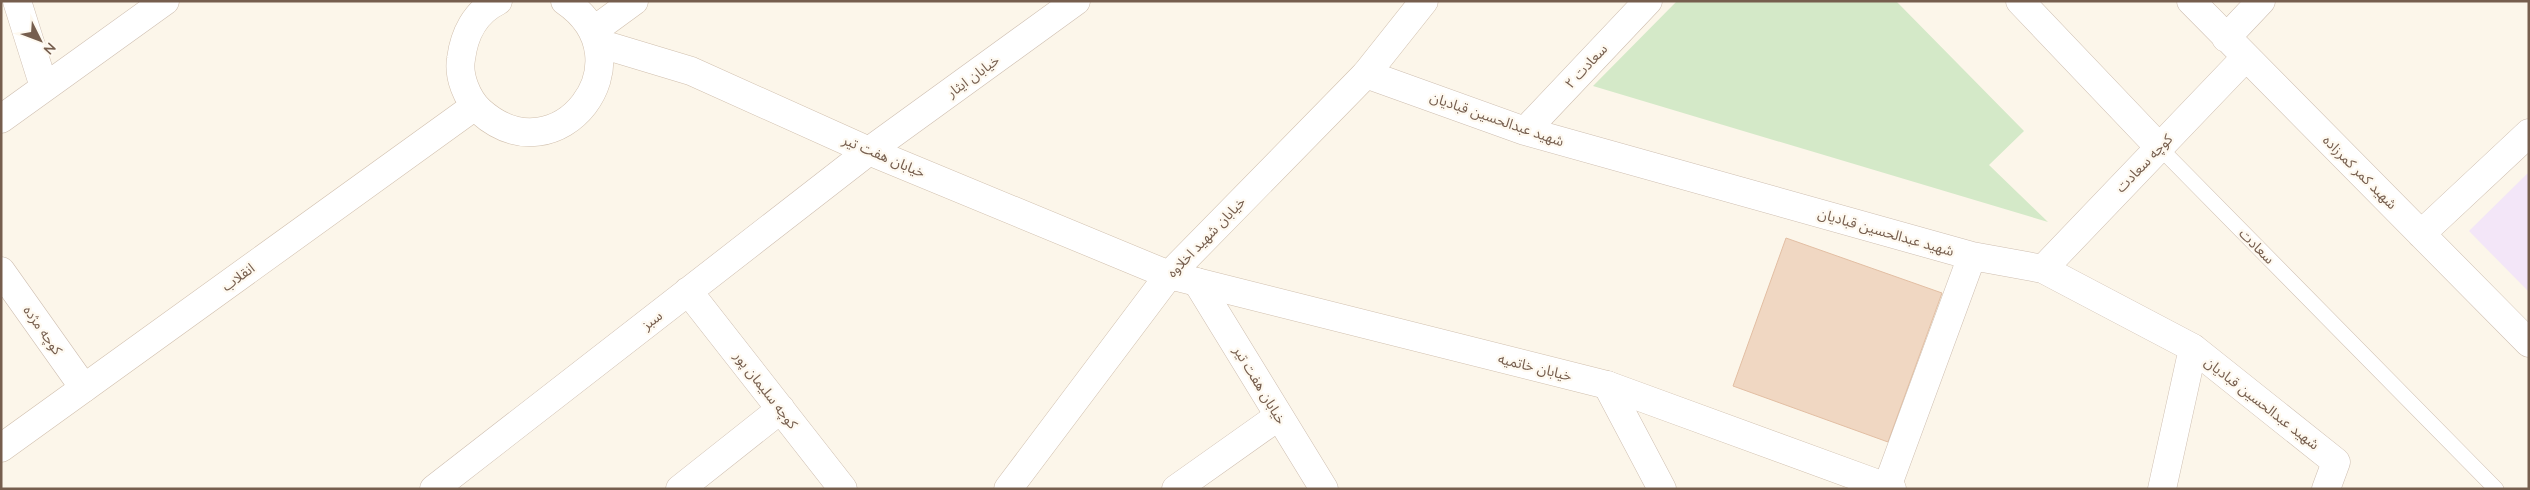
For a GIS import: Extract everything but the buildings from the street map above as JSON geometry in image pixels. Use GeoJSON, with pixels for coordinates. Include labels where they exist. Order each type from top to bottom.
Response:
{"type":"FeatureCollection","features":[{"type":"Feature","properties":{"kind":"street"},"geometry":{"type":"LineString","coordinates":[[17,1],[44,87]]}},
{"type":"Feature","properties":{"kind":"street"},"geometry":{"type":"LineString","coordinates":[[1,120],[165,1]]}},
{"type":"Feature","properties":{"kind":"street"},"geometry":{"type":"LineString","coordinates":[[498,1],[490,5],[474,21],[463,41],[460,64],[464,86],[475,106],[493,122],[515,131],[539,132],[562,125],[581,111],[594,91],[600,67],[595,37],[581,14],[565,1]]}},
{"type":"Feature","properties":{"kind":"street"},"geometry":{"type":"LineString","coordinates":[[595,37],[634,1]]}},
{"type":"Feature","properties":{"kind":"street","name":"خیابان ایثار"},"geometry":{"type":"LineString","coordinates":[[870,150],[1076,1]]}},
{"type":"Feature","properties":{"kind":"street","name":"خیابان شهید اخلاوه"},"geometry":{"type":"LineString","coordinates":[[1008,489],[1169,275],[1366,74],[1424,1]]}},
{"type":"Feature","properties":{"kind":"street","name":"سعادت ۲"},"geometry":{"type":"LineString","coordinates":[[1525,131],[1648,1]]}},
{"type":"Feature","properties":{"kind":"street","name":"سعادت"},"geometry":{"type":"LineString","coordinates":[[2020,1],[2160,147]]}},
{"type":"Feature","properties":{"kind":"street","name":"شهید کمر کمرزاده"},"geometry":{"type":"LineString","coordinates":[[2191,1],[2529,344]]}},
{"type":"Feature","properties":{"kind":"street"},"geometry":{"type":"LineString","coordinates":[[2226,38],[2261,1]]}},
{"type":"Feature","properties":{"kind":"street","name":"خیابان هفت تیر"},"geometry":{"type":"LineString","coordinates":[[595,37],[691,71],[870,150],[1169,275]]}},
{"type":"Feature","properties":{"kind":"street","name":"کوچه سعادت"},"geometry":{"type":"LineString","coordinates":[[2043,269],[2246,57]]}},
{"type":"Feature","properties":{"kind":"street","name":"شهید عبدالحسین قبادیان"},"geometry":{"type":"LineString","coordinates":[[1366,74],[1525,131],[1972,256],[2043,269],[2193,348],[2336,462],[2326,489]]}},
{"type":"Feature","properties":{"kind":"street","name":"انقلاب"},"geometry":{"type":"LineString","coordinates":[[1,448],[475,106]]}},
{"type":"Feature","properties":{"kind":"street"},"geometry":{"type":"LineString","coordinates":[[2421,234],[2529,133]]}},
{"type":"Feature","properties":{"kind":"street","name":"سبز"},"geometry":{"type":"LineString","coordinates":[[434,489],[870,150]]}},
{"type":"Feature","properties":{"kind":"street"},"geometry":{"type":"LineString","coordinates":[[1890,488],[1972,256]]}},
{"type":"Feature","properties":{"kind":"street","name":"کوچه مژده"},"geometry":{"type":"LineString","coordinates":[[1,271],[84,388]]}},
{"type":"Feature","properties":{"kind":"street","name":"خیابان خاتمیه"},"geometry":{"type":"LineString","coordinates":[[1169,275],[1607,385],[1890,488]]}},
{"type":"Feature","properties":{"kind":"street","name":"خیابان هفت تیر"},"geometry":{"type":"LineString","coordinates":[[1197,282],[1324,489]]}},
{"type":"Feature","properties":{"kind":"street","name":"کوچه سلیمان پور"},"geometry":{"type":"LineString","coordinates":[[688,292],[843,489]]}},
{"type":"Feature","properties":{"kind":"street"},"geometry":{"type":"LineString","coordinates":[[2162,489],[2193,348]]}},
{"type":"Feature","properties":{"kind":"street"},"geometry":{"type":"LineString","coordinates":[[1607,385],[1662,489]]}},
{"type":"Feature","properties":{"kind":"street"},"geometry":{"type":"LineString","coordinates":[[680,489],[781,409]]}},
{"type":"Feature","properties":{"kind":"street"},"geometry":{"type":"LineString","coordinates":[[1176,489],[1279,416]]}},
{"type":"Feature","properties":{"kind":"lane","name":"سعادت"},"geometry":{"type":"LineString","coordinates":[[2160,147],[2496,489]]}},
{"type":"Feature","properties":{"kind":"shaded area"},"geometry":{"type":"Polygon","coordinates":[[[2529,172],[2529,292],[2469,231],[2529,172]]]}},
{"type":"Feature","properties":{"kind":"green space"},"geometry":{"type":"Polygon","coordinates":[[[1677,1],[1896,1],[2024,131],[1989,165],[2048,222],[1593,86],[1677,1]]]}}]}
